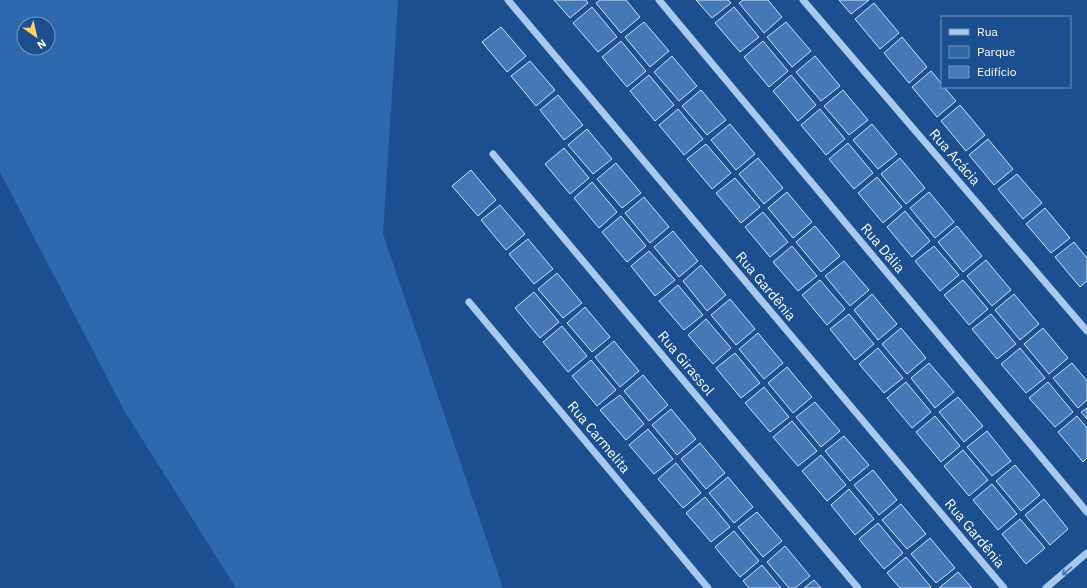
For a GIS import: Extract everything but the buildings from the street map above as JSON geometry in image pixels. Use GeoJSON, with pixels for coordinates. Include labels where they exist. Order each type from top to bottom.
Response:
{"type":"FeatureCollection","features":[{"type":"Feature","properties":{"kind":"street","name":"Rua Gardênia"},"geometry":{"type":"LineString","coordinates":[[508,0],[1004,588]]}},
{"type":"Feature","properties":{"kind":"street","name":"Rua Dália"},"geometry":{"type":"LineString","coordinates":[[659,0],[1087,512]]}},
{"type":"Feature","properties":{"kind":"street","name":"Rua Acácia"},"geometry":{"type":"LineString","coordinates":[[803,0],[1087,331]]}},
{"type":"Feature","properties":{"kind":"street","name":"Rua Girassol"},"geometry":{"type":"LineString","coordinates":[[493,154],[858,588]]}},
{"type":"Feature","properties":{"kind":"street","name":"Rua Carmelita"},"geometry":{"type":"LineString","coordinates":[[469,302],[708,588]]}},
{"type":"Feature","properties":{"kind":"street"},"geometry":{"type":"LineString","coordinates":[[1046,588],[1087,553]]}},
{"type":"Feature","properties":{"kind":"green space"},"geometry":{"type":"Polygon","coordinates":[[[0,0],[398,0],[383,234],[503,588],[236,588],[125,412],[0,172],[0,0]]]}}]}
